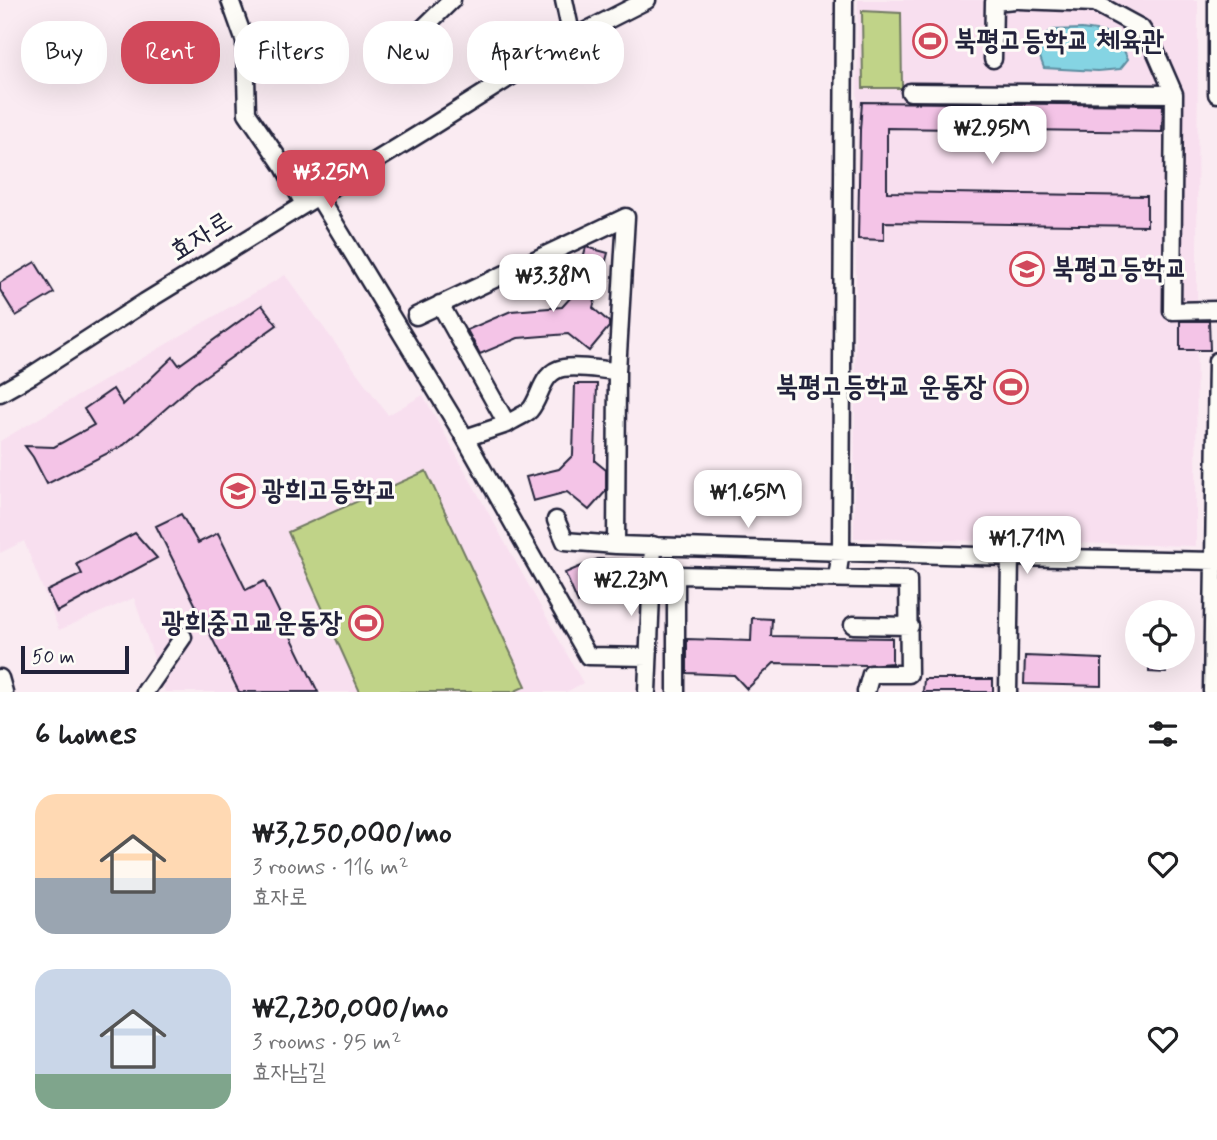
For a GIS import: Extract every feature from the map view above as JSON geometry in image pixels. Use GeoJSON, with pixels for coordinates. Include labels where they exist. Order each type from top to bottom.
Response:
{"type":"FeatureCollection","features":[{"type":"Feature","properties":{"kind":"street"},"geometry":{"type":"LineString","coordinates":[[230,0],[245,42],[247,113],[284,167],[311,200],[465,438],[588,656],[648,657]]}},
{"type":"Feature","properties":{"kind":"street"},"geometry":{"type":"LineString","coordinates":[[430,21],[452,0]]}},
{"type":"Feature","properties":{"kind":"street"},"geometry":{"type":"LineString","coordinates":[[564,0],[568,21]]}},
{"type":"Feature","properties":{"kind":"street","name":"효자로"},"geometry":{"type":"LineString","coordinates":[[606,21],[648,0]]}},
{"type":"Feature","properties":{"kind":"street"},"geometry":{"type":"LineString","coordinates":[[837,578],[841,551],[844,0]]}},
{"type":"Feature","properties":{"kind":"street"},"geometry":{"type":"LineString","coordinates":[[993,59],[994,2],[1017,0],[1095,3],[1141,28],[1154,48],[1174,94],[1171,310],[1217,310]]}},
{"type":"Feature","properties":{"kind":"street"},"geometry":{"type":"LineString","coordinates":[[1217,0],[1217,94]]}},
{"type":"Feature","properties":{"kind":"street","name":"효자로"},"geometry":{"type":"LineString","coordinates":[[0,393],[498,84]]}},
{"type":"Feature","properties":{"kind":"street"},"geometry":{"type":"LineString","coordinates":[[910,92],[1174,94]]}},
{"type":"Feature","properties":{"kind":"street"},"geometry":{"type":"LineString","coordinates":[[416,316],[626,217],[617,371],[616,545]]}},
{"type":"Feature","properties":{"kind":"street"},"geometry":{"type":"LineString","coordinates":[[440,304],[507,424]]}},
{"type":"Feature","properties":{"kind":"street"},"geometry":{"type":"LineString","coordinates":[[1212,692],[1217,361]]}},
{"type":"Feature","properties":{"kind":"street"},"geometry":{"type":"LineString","coordinates":[[465,438],[507,424],[531,409],[534,385],[560,368],[617,371]]}},
{"type":"Feature","properties":{"kind":"street"},"geometry":{"type":"LineString","coordinates":[[556,520],[565,541],[616,545],[1010,557],[1216,560]]}},
{"type":"Feature","properties":{"kind":"street"},"geometry":{"type":"LineString","coordinates":[[647,692],[653,545]]}},
{"type":"Feature","properties":{"kind":"street"},"geometry":{"type":"LineString","coordinates":[[1008,692],[1010,557]]}},
{"type":"Feature","properties":{"kind":"street"},"geometry":{"type":"LineString","coordinates":[[676,692],[676,575],[908,580],[909,674],[872,674],[866,692]]}},
{"type":"Feature","properties":{"kind":"street"},"geometry":{"type":"LineString","coordinates":[[853,625],[910,626]]}},
{"type":"Feature","properties":{"kind":"street"},"geometry":{"type":"LineString","coordinates":[[145,692],[183,637]]}},
{"type":"Feature","properties":{"kind":"street"},"geometry":{"type":"LineString","coordinates":[[0,678],[4,692]]}},
{"type":"Feature","properties":{"kind":"shaded area","name":"북평고등학교"},"geometry":{"type":"Polygon","coordinates":[[[858,0],[1198,0],[1196,546],[854,538],[858,0]]]}},
{"type":"Feature","properties":{"kind":"shaded area","name":"광희고등학교"},"geometry":{"type":"Polygon","coordinates":[[[285,275],[388,415],[423,395],[583,683],[566,692],[165,692],[134,598],[59,630],[24,541],[0,553],[0,441],[285,275]]]}},
{"type":"Feature","properties":{"kind":"green space"},"geometry":{"type":"Polygon","coordinates":[[[862,11],[901,13],[902,88],[863,88],[862,11]]]}},
{"type":"Feature","properties":{"kind":"green space"},"geometry":{"type":"Polygon","coordinates":[[[426,471],[526,686],[513,692],[360,692],[288,532],[426,471]]]}},
{"type":"Feature","properties":{"kind":"water"},"geometry":{"type":"Polygon","coordinates":[[[1082,29],[1106,33],[1116,38],[1128,59],[1120,69],[1098,71],[1044,68],[1039,40],[1052,30],[1082,29]]]}},
{"type":"Feature","properties":{"kind":"building"},"geometry":{"type":"Polygon","coordinates":[[[862,102],[1163,105],[1162,132],[887,128],[887,192],[1147,196],[1147,226],[884,222],[884,240],[858,239],[862,102]]]}},
{"type":"Feature","properties":{"kind":"building"},"geometry":{"type":"Polygon","coordinates":[[[586,247],[608,253],[593,308],[609,322],[609,327],[589,351],[568,334],[518,338],[480,354],[467,330],[511,311],[562,307],[573,295],[586,247]]]}},
{"type":"Feature","properties":{"kind":"building"},"geometry":{"type":"Polygon","coordinates":[[[35,262],[54,293],[16,316],[0,290],[0,283],[35,262]]]}},
{"type":"Feature","properties":{"kind":"building"},"geometry":{"type":"Polygon","coordinates":[[[262,305],[277,325],[194,384],[124,445],[47,484],[25,446],[54,447],[94,425],[84,409],[113,389],[123,405],[173,357],[179,365],[262,305]]]}},
{"type":"Feature","properties":{"kind":"building"},"geometry":{"type":"Polygon","coordinates":[[[1180,321],[1209,321],[1210,350],[1180,350],[1180,321]]]}},
{"type":"Feature","properties":{"kind":"building"},"geometry":{"type":"Polygon","coordinates":[[[575,384],[597,384],[595,461],[606,470],[606,491],[589,510],[567,492],[533,501],[526,477],[559,469],[573,455],[575,384]]]}},
{"type":"Feature","properties":{"kind":"building"},"geometry":{"type":"Polygon","coordinates":[[[181,514],[198,543],[218,533],[246,590],[264,581],[318,692],[239,692],[156,526],[181,514]]]}},
{"type":"Feature","properties":{"kind":"building"},"geometry":{"type":"Polygon","coordinates":[[[135,533],[157,558],[57,612],[47,591],[82,574],[77,564],[135,533]]]}},
{"type":"Feature","properties":{"kind":"building"},"geometry":{"type":"Polygon","coordinates":[[[598,559],[634,560],[633,592],[605,592],[578,603],[565,573],[598,559]]]}},
{"type":"Feature","properties":{"kind":"building"},"geometry":{"type":"Polygon","coordinates":[[[752,618],[772,619],[771,636],[892,638],[892,663],[774,663],[747,689],[734,675],[687,673],[687,639],[751,641],[752,618]]]}},
{"type":"Feature","properties":{"kind":"building"},"geometry":{"type":"Polygon","coordinates":[[[1025,656],[1102,659],[1102,686],[1024,684],[1025,656]]]}},
{"type":"Feature","properties":{"kind":"building"},"geometry":{"type":"Polygon","coordinates":[[[1149,670],[1166,670],[1166,673],[1149,670]]]}},
{"type":"Feature","properties":{"kind":"building"},"geometry":{"type":"Polygon","coordinates":[[[924,679],[993,679],[993,692],[923,692],[924,679]]]}},
{"type":"Feature","properties":{"kind":"place","name":"북평고등학교 체육관"},"geometry":{"type":"Point","coordinates":[930,41]}},
{"type":"Feature","properties":{"kind":"place","name":"북평고등학교"},"geometry":{"type":"Point","coordinates":[1027,269]}},
{"type":"Feature","properties":{"kind":"place","name":"북평고등학교 운동장"},"geometry":{"type":"Point","coordinates":[1011,387]}},
{"type":"Feature","properties":{"kind":"place","name":"광희고등학교"},"geometry":{"type":"Point","coordinates":[238,491]}},
{"type":"Feature","properties":{"kind":"place","name":"광희중고교운동장"},"geometry":{"type":"Point","coordinates":[366,623]}}]}
